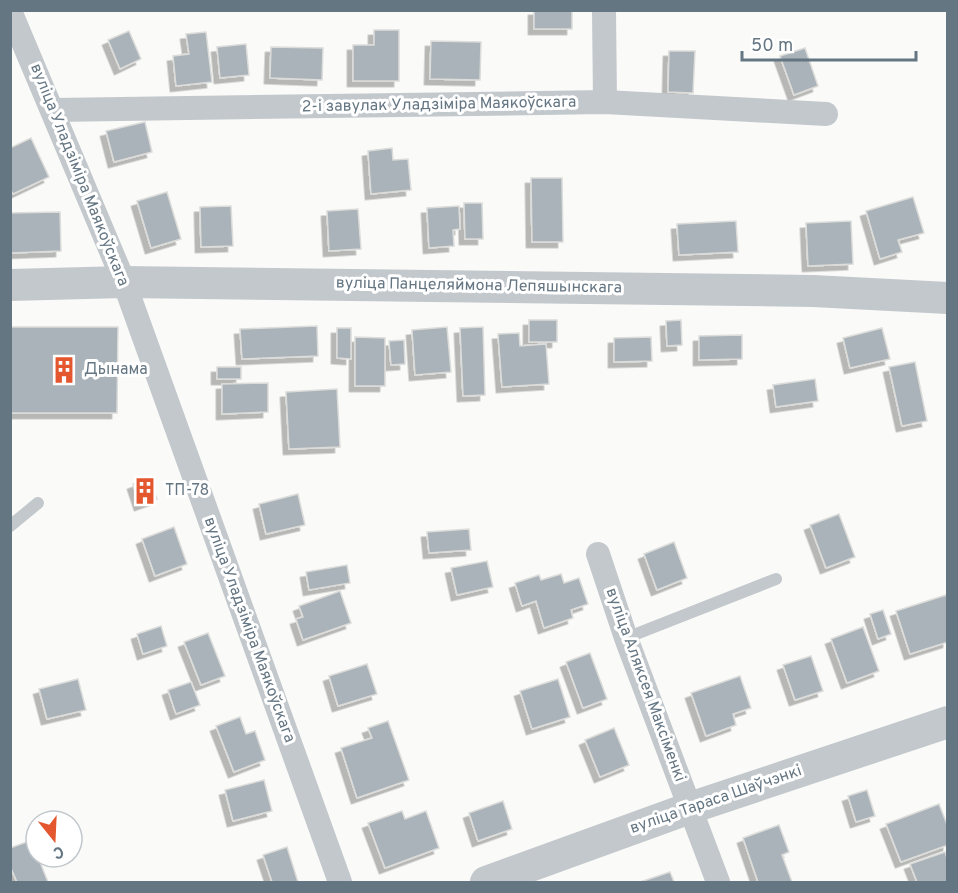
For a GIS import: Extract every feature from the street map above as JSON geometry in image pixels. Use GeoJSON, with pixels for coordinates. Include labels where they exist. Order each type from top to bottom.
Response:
{"type":"FeatureCollection","features":[{"type":"Feature","properties":{"kind":"street"},"geometry":{"type":"LineString","coordinates":[[604,10],[605,102]]}},
{"type":"Feature","properties":{"kind":"street","name":"вуліца Уладзіміра Маякоўскага"},"geometry":{"type":"LineString","coordinates":[[10,11],[124,282],[340,882]]}},
{"type":"Feature","properties":{"kind":"street","name":"2-і завулак Уладзіміра Маякоўскага"},"geometry":{"type":"LineString","coordinates":[[53,110],[605,102],[825,114]]}},
{"type":"Feature","properties":{"kind":"street","name":"вуліца Панцеляймона Лепяшынскага"},"geometry":{"type":"LineString","coordinates":[[10,285],[124,282],[813,291],[948,298]]}},
{"type":"Feature","properties":{"kind":"street","name":"вуліца Аляксея Максіменкі"},"geometry":{"type":"LineString","coordinates":[[598,554],[626,638],[718,882]]}},
{"type":"Feature","properties":{"kind":"street","name":"вуліца Тараса Шаўчэнкі"},"geometry":{"type":"LineString","coordinates":[[486,882],[690,808],[948,722]]}},
{"type":"Feature","properties":{"kind":"lane"},"geometry":{"type":"LineString","coordinates":[[10,526],[38,503]]}},
{"type":"Feature","properties":{"kind":"lane"},"geometry":{"type":"LineString","coordinates":[[626,638],[776,579]]}},
{"type":"Feature","properties":{"kind":"building"},"geometry":{"type":"Polygon","coordinates":[[[534,10],[572,10],[572,29],[534,29],[534,10]]]}},
{"type":"Feature","properties":{"kind":"building"},"geometry":{"type":"Polygon","coordinates":[[[374,30],[399,30],[399,81],[353,81],[353,45],[374,45],[374,30]]]}},
{"type":"Feature","properties":{"kind":"building"},"geometry":{"type":"Polygon","coordinates":[[[129,31],[141,59],[120,69],[108,40],[129,31]]]}},
{"type":"Feature","properties":{"kind":"building"},"geometry":{"type":"Polygon","coordinates":[[[206,32],[212,82],[176,86],[173,56],[189,54],[186,34],[206,32]]]}},
{"type":"Feature","properties":{"kind":"building"},"geometry":{"type":"Polygon","coordinates":[[[431,41],[481,42],[480,80],[430,79],[431,41]]]}},
{"type":"Feature","properties":{"kind":"building"},"geometry":{"type":"Polygon","coordinates":[[[246,44],[249,75],[220,78],[217,47],[246,44]]]}},
{"type":"Feature","properties":{"kind":"building"},"geometry":{"type":"Polygon","coordinates":[[[271,47],[323,48],[322,80],[270,78],[271,47]]]}},
{"type":"Feature","properties":{"kind":"building"},"geometry":{"type":"Polygon","coordinates":[[[805,48],[818,86],[794,95],[780,56],[805,48]]]}},
{"type":"Feature","properties":{"kind":"building"},"geometry":{"type":"Polygon","coordinates":[[[669,51],[695,51],[693,93],[668,92],[669,51]]]}},
{"type":"Feature","properties":{"kind":"building"},"geometry":{"type":"Polygon","coordinates":[[[145,122],[152,152],[114,162],[106,131],[145,122]]]}},
{"type":"Feature","properties":{"kind":"building"},"geometry":{"type":"Polygon","coordinates":[[[31,138],[49,177],[13,194],[10,189],[10,148],[31,138]]]}},
{"type":"Feature","properties":{"kind":"building"},"geometry":{"type":"Polygon","coordinates":[[[392,148],[393,160],[408,159],[411,190],[371,194],[368,151],[392,148]]]}},
{"type":"Feature","properties":{"kind":"building"},"geometry":{"type":"Polygon","coordinates":[[[531,178],[562,178],[563,242],[532,242],[531,178]]]}},
{"type":"Feature","properties":{"kind":"building"},"geometry":{"type":"Polygon","coordinates":[[[167,192],[181,239],[151,248],[137,201],[167,192]]]}},
{"type":"Feature","properties":{"kind":"building"},"geometry":{"type":"Polygon","coordinates":[[[913,197],[924,233],[898,240],[902,252],[880,259],[866,211],[913,197]]]}},
{"type":"Feature","properties":{"kind":"building"},"geometry":{"type":"Polygon","coordinates":[[[464,203],[482,203],[483,239],[465,239],[464,203]]]}},
{"type":"Feature","properties":{"kind":"building"},"geometry":{"type":"Polygon","coordinates":[[[231,206],[233,246],[201,247],[200,207],[231,206]]]}},
{"type":"Feature","properties":{"kind":"building"},"geometry":{"type":"Polygon","coordinates":[[[459,206],[460,229],[453,230],[454,246],[429,248],[427,208],[459,206]]]}},
{"type":"Feature","properties":{"kind":"building"},"geometry":{"type":"Polygon","coordinates":[[[358,209],[361,249],[329,251],[327,211],[358,209]]]}},
{"type":"Feature","properties":{"kind":"building"},"geometry":{"type":"Polygon","coordinates":[[[60,212],[61,251],[10,253],[10,213],[60,212]]]}},
{"type":"Feature","properties":{"kind":"building"},"geometry":{"type":"Polygon","coordinates":[[[736,221],[738,252],[679,255],[677,224],[736,221]]]}},
{"type":"Feature","properties":{"kind":"building"},"geometry":{"type":"Polygon","coordinates":[[[851,221],[853,264],[808,266],[806,223],[851,221]]]}},
{"type":"Feature","properties":{"kind":"building"},"geometry":{"type":"Polygon","coordinates":[[[529,320],[557,320],[557,342],[529,342],[529,320]]]}},
{"type":"Feature","properties":{"kind":"building"},"geometry":{"type":"Polygon","coordinates":[[[681,320],[682,345],[667,346],[666,321],[681,320]]]}},
{"type":"Feature","properties":{"kind":"building"},"geometry":{"type":"Polygon","coordinates":[[[317,326],[318,356],[242,359],[240,329],[317,326]]]}},
{"type":"Feature","properties":{"kind":"building","name":"Дынама"},"geometry":{"type":"Polygon","coordinates":[[[10,327],[118,327],[117,413],[10,413],[10,327]]]}},
{"type":"Feature","properties":{"kind":"building"},"geometry":{"type":"Polygon","coordinates":[[[447,327],[451,372],[415,375],[412,330],[447,327]]]}},
{"type":"Feature","properties":{"kind":"building"},"geometry":{"type":"Polygon","coordinates":[[[483,327],[485,395],[463,396],[460,328],[483,327]]]}},
{"type":"Feature","properties":{"kind":"building"},"geometry":{"type":"Polygon","coordinates":[[[337,328],[351,328],[351,359],[337,358],[337,328]]]}},
{"type":"Feature","properties":{"kind":"building"},"geometry":{"type":"Polygon","coordinates":[[[882,328],[890,359],[850,368],[843,338],[882,328]]]}},
{"type":"Feature","properties":{"kind":"building"},"geometry":{"type":"Polygon","coordinates":[[[519,333],[520,346],[546,344],[549,384],[502,387],[498,334],[519,333]]]}},
{"type":"Feature","properties":{"kind":"building"},"geometry":{"type":"Polygon","coordinates":[[[742,335],[742,359],[699,360],[699,336],[742,335]]]}},
{"type":"Feature","properties":{"kind":"building"},"geometry":{"type":"Polygon","coordinates":[[[355,337],[385,338],[385,386],[355,386],[355,337]]]}},
{"type":"Feature","properties":{"kind":"building"},"geometry":{"type":"Polygon","coordinates":[[[651,337],[652,361],[614,362],[614,338],[651,337]]]}},
{"type":"Feature","properties":{"kind":"building"},"geometry":{"type":"Polygon","coordinates":[[[404,340],[405,364],[391,365],[389,341],[404,340]]]}},
{"type":"Feature","properties":{"kind":"building"},"geometry":{"type":"Polygon","coordinates":[[[915,362],[927,421],[902,426],[889,367],[915,362]]]}},
{"type":"Feature","properties":{"kind":"building"},"geometry":{"type":"Polygon","coordinates":[[[217,367],[241,367],[241,379],[217,379],[217,367]]]}},
{"type":"Feature","properties":{"kind":"building"},"geometry":{"type":"Polygon","coordinates":[[[815,379],[818,401],[776,407],[773,385],[815,379]]]}},
{"type":"Feature","properties":{"kind":"building"},"geometry":{"type":"Polygon","coordinates":[[[268,383],[268,412],[222,414],[222,384],[268,383]]]}},
{"type":"Feature","properties":{"kind":"building"},"geometry":{"type":"Polygon","coordinates":[[[337,389],[340,447],[289,449],[286,392],[337,389]]]}},
{"type":"Feature","properties":{"kind":"building","name":"ТП-78"},"geometry":{"type":"Polygon","coordinates":[[[149,478],[157,499],[140,505],[133,484],[149,478]]]}},
{"type":"Feature","properties":{"kind":"building"},"geometry":{"type":"Polygon","coordinates":[[[298,494],[305,525],[266,534],[259,504],[298,494]]]}},
{"type":"Feature","properties":{"kind":"building"},"geometry":{"type":"Polygon","coordinates":[[[839,514],[855,557],[826,568],[810,525],[839,514]]]}},
{"type":"Feature","properties":{"kind":"building"},"geometry":{"type":"Polygon","coordinates":[[[174,527],[187,564],[155,576],[142,539],[174,527]]]}},
{"type":"Feature","properties":{"kind":"building"},"geometry":{"type":"Polygon","coordinates":[[[469,529],[471,550],[429,553],[427,532],[469,529]]]}},
{"type":"Feature","properties":{"kind":"building"},"geometry":{"type":"Polygon","coordinates":[[[674,542],[687,578],[657,590],[644,554],[674,542]]]}},
{"type":"Feature","properties":{"kind":"building"},"geometry":{"type":"Polygon","coordinates":[[[487,561],[493,587],[457,595],[451,568],[487,561]]]}},
{"type":"Feature","properties":{"kind":"building"},"geometry":{"type":"Polygon","coordinates":[[[347,565],[350,583],[309,590],[306,572],[347,565]]]}},
{"type":"Feature","properties":{"kind":"building"},"geometry":{"type":"Polygon","coordinates":[[[561,574],[564,583],[579,578],[588,604],[571,610],[573,618],[544,628],[536,601],[522,606],[515,583],[539,575],[541,580],[561,574]]]}},
{"type":"Feature","properties":{"kind":"building"},"geometry":{"type":"Polygon","coordinates":[[[340,591],[351,623],[303,640],[296,619],[303,617],[299,606],[340,591]]]}},
{"type":"Feature","properties":{"kind":"building"},"geometry":{"type":"Polygon","coordinates":[[[946,595],[948,642],[910,654],[896,611],[946,595]]]}},
{"type":"Feature","properties":{"kind":"building"},"geometry":{"type":"Polygon","coordinates":[[[883,610],[891,634],[878,639],[870,614],[883,610]]]}},
{"type":"Feature","properties":{"kind":"building"},"geometry":{"type":"Polygon","coordinates":[[[161,626],[167,646],[143,654],[137,634],[161,626]]]}},
{"type":"Feature","properties":{"kind":"building"},"geometry":{"type":"Polygon","coordinates":[[[863,627],[879,671],[847,683],[831,639],[863,627]]]}},
{"type":"Feature","properties":{"kind":"building"},"geometry":{"type":"Polygon","coordinates":[[[208,633],[225,676],[201,685],[184,642],[208,633]]]}},
{"type":"Feature","properties":{"kind":"building"},"geometry":{"type":"Polygon","coordinates":[[[590,653],[607,699],[583,708],[566,662],[590,653]]]}},
{"type":"Feature","properties":{"kind":"building"},"geometry":{"type":"Polygon","coordinates":[[[811,656],[823,691],[795,700],[783,665],[811,656]]]}},
{"type":"Feature","properties":{"kind":"building"},"geometry":{"type":"Polygon","coordinates":[[[367,664],[377,694],[338,706],[329,676],[367,664]]]}},
{"type":"Feature","properties":{"kind":"building"},"geometry":{"type":"Polygon","coordinates":[[[740,676],[751,708],[733,714],[736,725],[706,736],[691,693],[740,676]]]}},
{"type":"Feature","properties":{"kind":"building"},"geometry":{"type":"Polygon","coordinates":[[[78,679],[86,710],[47,719],[39,689],[78,679]]]}},
{"type":"Feature","properties":{"kind":"building"},"geometry":{"type":"Polygon","coordinates":[[[558,679],[570,717],[532,729],[520,691],[558,679]]]}},
{"type":"Feature","properties":{"kind":"building"},"geometry":{"type":"Polygon","coordinates":[[[191,682],[200,705],[176,714],[168,690],[191,682]]]}},
{"type":"Feature","properties":{"kind":"building"},"geometry":{"type":"Polygon","coordinates":[[[240,717],[246,734],[255,731],[265,760],[234,772],[216,726],[240,717]]]}},
{"type":"Feature","properties":{"kind":"building"},"geometry":{"type":"Polygon","coordinates":[[[388,721],[409,780],[357,798],[341,748],[372,738],[368,728],[388,721]]]}},
{"type":"Feature","properties":{"kind":"building"},"geometry":{"type":"Polygon","coordinates":[[[614,728],[629,765],[600,777],[585,740],[614,728]]]}},
{"type":"Feature","properties":{"kind":"building"},"geometry":{"type":"Polygon","coordinates":[[[264,780],[272,811],[233,821],[225,790],[264,780]]]}},
{"type":"Feature","properties":{"kind":"building"},"geometry":{"type":"Polygon","coordinates":[[[867,790],[875,816],[856,822],[848,796],[867,790]]]}},
{"type":"Feature","properties":{"kind":"building"},"geometry":{"type":"Polygon","coordinates":[[[503,801],[512,829],[478,841],[469,813],[503,801]]]}},
{"type":"Feature","properties":{"kind":"building"},"geometry":{"type":"Polygon","coordinates":[[[939,804],[948,827],[948,845],[901,862],[886,824],[939,804]]]}},
{"type":"Feature","properties":{"kind":"building"},"geometry":{"type":"Polygon","coordinates":[[[402,811],[405,819],[426,811],[439,848],[385,868],[368,823],[402,811]]]}},
{"type":"Feature","properties":{"kind":"building"},"geometry":{"type":"Polygon","coordinates":[[[779,825],[789,852],[782,855],[792,882],[758,882],[743,838],[779,825]]]}},
{"type":"Feature","properties":{"kind":"building"},"geometry":{"type":"Polygon","coordinates":[[[24,843],[24,869],[43,869],[48,882],[17,882],[10,866],[10,848],[24,843]]]}},
{"type":"Feature","properties":{"kind":"building"},"geometry":{"type":"Polygon","coordinates":[[[287,847],[298,882],[272,882],[263,855],[287,847]]]}},
{"type":"Feature","properties":{"kind":"building"},"geometry":{"type":"Polygon","coordinates":[[[945,852],[948,861],[948,882],[917,882],[910,864],[945,852]]]}},
{"type":"Feature","properties":{"kind":"building"},"geometry":{"type":"Polygon","coordinates":[[[670,872],[674,882],[640,882],[670,872]]]}},
{"type":"Feature","properties":{"kind":"place","name":"Дынама"},"geometry":{"type":"Point","coordinates":[64,370]}},
{"type":"Feature","properties":{"kind":"place","name":"ТП-78"},"geometry":{"type":"Point","coordinates":[145,491]}}]}
